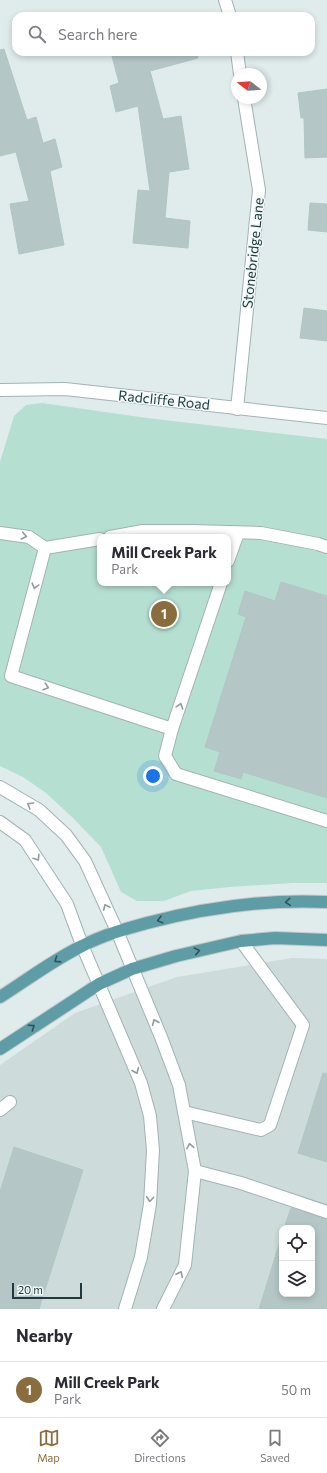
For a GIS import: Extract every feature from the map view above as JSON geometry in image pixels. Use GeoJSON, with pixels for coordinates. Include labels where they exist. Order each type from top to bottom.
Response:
{"type":"FeatureCollection","features":[{"type":"Feature","properties":{"kind":"main road"},"geometry":{"type":"LineString","coordinates":[[0,997],[60,957],[82,945],[117,931],[168,918],[224,908],[298,901],[327,902]]}},
{"type":"Feature","properties":{"kind":"main road"},"geometry":{"type":"LineString","coordinates":[[0,1049],[99,984],[132,969],[176,956],[242,941],[275,938],[327,940]]}},
{"type":"Feature","properties":{"kind":"street"},"geometry":{"type":"LineString","coordinates":[[224,0],[228,12]]}},
{"type":"Feature","properties":{"kind":"street"},"geometry":{"type":"LineString","coordinates":[[238,56],[239,68]]}},
{"type":"Feature","properties":{"kind":"street","name":"Stonebridge Lane"},"geometry":{"type":"LineString","coordinates":[[238,409],[259,190],[245,104]]}},
{"type":"Feature","properties":{"kind":"street","name":"Radcliffe Road"},"geometry":{"type":"LineString","coordinates":[[0,390],[64,389],[327,418]]}},
{"type":"Feature","properties":{"kind":"street"},"geometry":{"type":"LineString","coordinates":[[126,534],[143,531],[261,533],[327,547]]}},
{"type":"Feature","properties":{"kind":"street"},"geometry":{"type":"LineString","coordinates":[[231,552],[238,532]]}},
{"type":"Feature","properties":{"kind":"street"},"geometry":{"type":"LineString","coordinates":[[0,533],[29,537],[44,548],[97,539]]}},
{"type":"Feature","properties":{"kind":"street"},"geometry":{"type":"LineString","coordinates":[[44,548],[11,676],[172,729]]}},
{"type":"Feature","properties":{"kind":"street"},"geometry":{"type":"LineString","coordinates":[[220,586],[172,729],[165,756],[176,774],[327,821]]}},
{"type":"Feature","properties":{"kind":"street"},"geometry":{"type":"LineString","coordinates":[[0,787],[39,810],[66,835],[85,861],[117,931],[161,1037],[178,1086],[195,1171],[185,1265],[163,1309]]}},
{"type":"Feature","properties":{"kind":"street"},"geometry":{"type":"LineString","coordinates":[[0,822],[25,840],[67,904],[82,945],[141,1083],[150,1116],[153,1150],[150,1204],[142,1257],[125,1309]]}},
{"type":"Feature","properties":{"kind":"street"},"geometry":{"type":"LineString","coordinates":[[184,1112],[261,1130],[270,1125],[304,1025],[242,941]]}},
{"type":"Feature","properties":{"kind":"street"},"geometry":{"type":"LineString","coordinates":[[0,1110],[10,1102]]}},
{"type":"Feature","properties":{"kind":"street"},"geometry":{"type":"LineString","coordinates":[[195,1171],[241,1183],[327,1212]]}},
{"type":"Feature","properties":{"kind":"shaded area"},"geometry":{"type":"Polygon","coordinates":[[[292,958],[327,959],[327,1309],[0,1309],[0,1065],[75,1013],[177,977],[292,958]]]}},
{"type":"Feature","properties":{"kind":"green space"},"geometry":{"type":"Polygon","coordinates":[[[42,403],[147,418],[327,439],[327,883],[293,883],[230,887],[191,891],[164,901],[137,901],[121,892],[101,847],[73,818],[46,793],[23,777],[0,766],[0,462],[14,416],[26,405],[42,403]]]}},
{"type":"Feature","properties":{"kind":"building"},"geometry":{"type":"Polygon","coordinates":[[[4,49],[27,120],[36,117],[43,143],[55,139],[62,167],[50,171],[64,245],[19,254],[10,204],[29,201],[16,152],[0,156],[0,50],[4,49]]]}},
{"type":"Feature","properties":{"kind":"building"},"geometry":{"type":"Polygon","coordinates":[[[112,56],[198,56],[198,58],[150,71],[163,119],[181,116],[189,169],[169,172],[165,218],[190,221],[188,248],[133,243],[138,190],[150,191],[138,106],[116,112],[110,86],[119,83],[112,56]]]}},
{"type":"Feature","properties":{"kind":"building"},"geometry":{"type":"Polygon","coordinates":[[[327,89],[327,157],[305,158],[304,118],[301,118],[298,93],[327,89]]]}},
{"type":"Feature","properties":{"kind":"building"},"geometry":{"type":"Polygon","coordinates":[[[310,203],[327,204],[327,232],[308,230],[310,203]]]}},
{"type":"Feature","properties":{"kind":"building"},"geometry":{"type":"Polygon","coordinates":[[[304,308],[327,311],[327,341],[300,338],[304,308]]]}},
{"type":"Feature","properties":{"kind":"building"},"geometry":{"type":"Polygon","coordinates":[[[281,582],[327,596],[327,798],[243,772],[241,779],[214,771],[220,752],[205,747],[246,617],[238,614],[245,591],[275,601],[281,582]]]}},
{"type":"Feature","properties":{"kind":"building"},"geometry":{"type":"Polygon","coordinates":[[[323,1073],[327,1074],[327,1162],[298,1153],[323,1073]]]}},
{"type":"Feature","properties":{"kind":"building"},"geometry":{"type":"Polygon","coordinates":[[[14,1147],[83,1170],[39,1309],[0,1309],[0,1192],[14,1147]]]}},
{"type":"Feature","properties":{"kind":"building"},"geometry":{"type":"Polygon","coordinates":[[[291,1208],[327,1219],[327,1309],[259,1309],[279,1245],[279,1297],[315,1297],[315,1225],[285,1225],[291,1208]]]}},
{"type":"Feature","properties":{"kind":"place","name":"Mill Creek Park"},"geometry":{"type":"Point","coordinates":[164,614]}}]}
